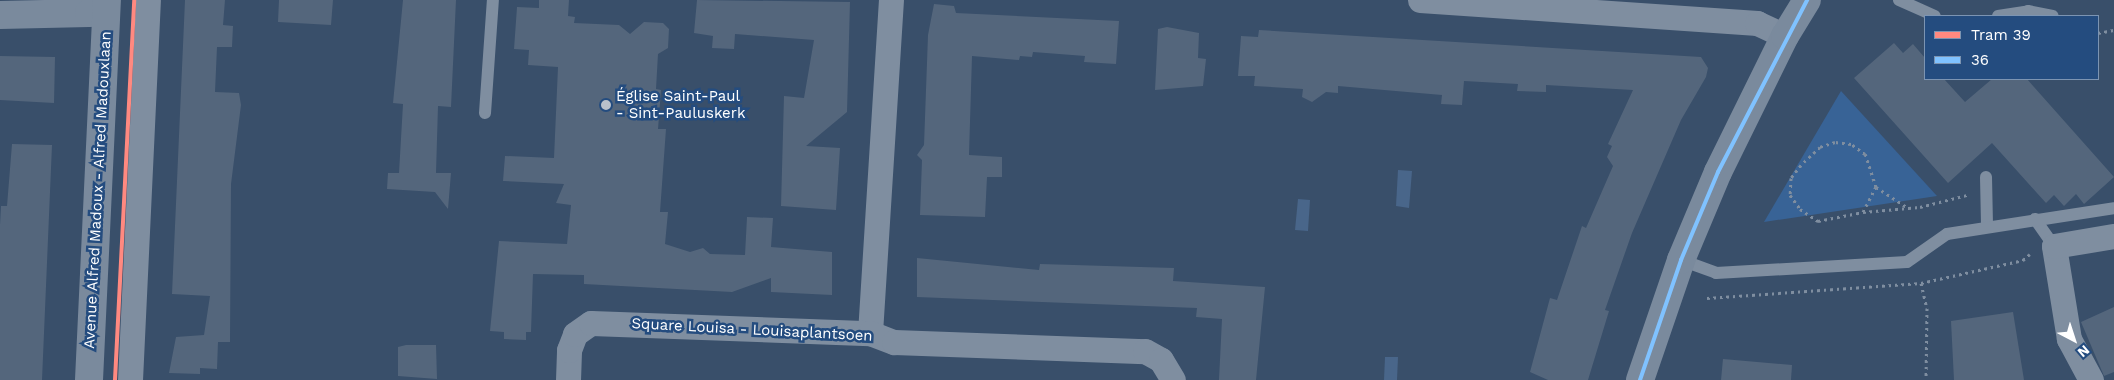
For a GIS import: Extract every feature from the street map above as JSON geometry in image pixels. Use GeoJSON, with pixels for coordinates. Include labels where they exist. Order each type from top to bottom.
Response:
{"type":"FeatureCollection","features":[{"type":"Feature","properties":{"kind":"street"},"geometry":{"type":"LineString","coordinates":[[0,15],[88,12],[107,0]]}},
{"type":"Feature","properties":{"kind":"street","name":"Avenue Alfred Madoux - Alfred Madouxlaan"},"geometry":{"type":"LineString","coordinates":[[89,380],[107,0]]}},
{"type":"Feature","properties":{"kind":"street"},"geometry":{"type":"LineString","coordinates":[[130,380],[148,0]]}},
{"type":"Feature","properties":{"kind":"street"},"geometry":{"type":"LineString","coordinates":[[870,333],[891,0]]}},
{"type":"Feature","properties":{"kind":"street"},"geometry":{"type":"LineString","coordinates":[[1420,0],[1757,23],[1785,36]]}},
{"type":"Feature","properties":{"kind":"street"},"geometry":{"type":"LineString","coordinates":[[1640,380],[1681,260],[1785,36],[1807,0]]}},
{"type":"Feature","properties":{"kind":"street"},"geometry":{"type":"LineString","coordinates":[[2091,380],[2069,339],[2054,246],[2114,236]]}},
{"type":"Feature","properties":{"kind":"street","name":"Square Louisa - Louisaplantsoen"},"geometry":{"type":"LineString","coordinates":[[568,380],[572,342],[591,323],[870,333],[894,342],[1145,351],[1161,360],[1173,380]]}},
{"type":"Feature","properties":{"kind":"lane"},"geometry":{"type":"LineString","coordinates":[[485,113],[493,0]]}},
{"type":"Feature","properties":{"kind":"lane"},"geometry":{"type":"LineString","coordinates":[[1899,0],[1933,15]]}},
{"type":"Feature","properties":{"kind":"lane"},"geometry":{"type":"LineString","coordinates":[[2004,15],[2028,11],[2048,15]]}},
{"type":"Feature","properties":{"kind":"lane"},"geometry":{"type":"LineString","coordinates":[[1986,183],[1987,226]]}},
{"type":"Feature","properties":{"kind":"lane"},"geometry":{"type":"LineString","coordinates":[[1681,260],[1716,273],[1908,262],[1947,234],[1987,226],[2114,208]]}},
{"type":"Feature","properties":{"kind":"lane"},"geometry":{"type":"LineString","coordinates":[[2034,219],[2054,246]]}},
{"type":"Feature","properties":{"kind":"path"},"geometry":{"type":"LineString","coordinates":[[2099,33],[2114,30]]}},
{"type":"Feature","properties":{"kind":"path"},"geometry":{"type":"LineString","coordinates":[[1908,208],[1876,187],[1865,154],[1851,144],[1835,142],[1820,147],[1791,178],[1790,195],[1800,209],[1818,221],[1863,212],[1908,208],[1951,201],[1986,183]]}},
{"type":"Feature","properties":{"kind":"path"},"geometry":{"type":"LineString","coordinates":[[1863,212],[1876,187]]}},
{"type":"Feature","properties":{"kind":"path"},"geometry":{"type":"LineString","coordinates":[[1921,283],[1927,308],[1925,380]]}},
{"type":"Feature","properties":{"kind":"shaded area"},"geometry":{"type":"Polygon","coordinates":[[[1841,91],[1937,196],[1764,222],[1841,91]]]}},
{"type":"Feature","properties":{"kind":"shaded area"},"geometry":{"type":"Polygon","coordinates":[[[1398,170],[1412,171],[1409,208],[1396,206],[1398,170]]]}},
{"type":"Feature","properties":{"kind":"shaded area"},"geometry":{"type":"Polygon","coordinates":[[[1298,199],[1310,200],[1308,231],[1295,230],[1298,199]]]}},
{"type":"Feature","properties":{"kind":"shaded area"},"geometry":{"type":"Polygon","coordinates":[[[1385,357],[1398,357],[1397,380],[1384,380],[1385,357]]]}},
{"type":"Feature","properties":{"kind":"building"},"geometry":{"type":"Polygon","coordinates":[[[185,0],[225,0],[223,25],[233,26],[232,47],[217,47],[215,92],[239,93],[241,105],[231,184],[230,342],[218,342],[217,369],[200,368],[200,374],[169,373],[176,337],[204,335],[210,296],[172,294],[185,0]]]}},
{"type":"Feature","properties":{"kind":"building"},"geometry":{"type":"Polygon","coordinates":[[[279,0],[333,0],[331,25],[278,22],[279,0]]]}},
{"type":"Feature","properties":{"kind":"building"},"geometry":{"type":"Polygon","coordinates":[[[403,0],[456,0],[451,107],[438,106],[436,173],[451,173],[448,209],[435,192],[387,189],[388,173],[399,173],[403,104],[393,103],[403,0]]]}},
{"type":"Feature","properties":{"kind":"building"},"geometry":{"type":"Polygon","coordinates":[[[539,0],[569,0],[568,16],[575,17],[574,23],[619,25],[630,34],[644,22],[663,23],[669,29],[668,48],[658,54],[656,89],[661,90],[658,129],[666,129],[660,212],[668,212],[665,244],[690,252],[703,248],[710,254],[745,255],[747,217],[773,218],[771,247],[832,252],[832,295],[771,292],[771,278],[732,292],[584,284],[584,275],[533,274],[531,332],[526,332],[526,340],[504,339],[504,332],[490,331],[499,241],[567,244],[571,205],[556,203],[564,184],[503,181],[505,156],[554,158],[558,67],[528,65],[529,50],[514,49],[517,7],[539,8],[539,0]]]}},
{"type":"Feature","properties":{"kind":"building"},"geometry":{"type":"Polygon","coordinates":[[[697,0],[850,2],[847,112],[806,146],[840,148],[836,210],[781,206],[784,96],[804,98],[814,40],[735,34],[734,49],[712,48],[713,36],[694,33],[697,0]]]}},
{"type":"Feature","properties":{"kind":"building"},"geometry":{"type":"Polygon","coordinates":[[[934,4],[954,6],[956,13],[1119,21],[1116,64],[1084,62],[1085,56],[1033,52],[1032,57],[1020,56],[1019,60],[972,56],[969,155],[1002,157],[1002,177],[987,177],[985,217],[920,215],[922,160],[917,155],[924,145],[928,35],[934,4]]]}},
{"type":"Feature","properties":{"kind":"building"},"geometry":{"type":"Polygon","coordinates":[[[1167,27],[1199,33],[1198,58],[1206,59],[1203,86],[1155,90],[1158,29],[1167,27]]]}},
{"type":"Feature","properties":{"kind":"building"},"geometry":{"type":"Polygon","coordinates":[[[1259,30],[1701,57],[1708,68],[1706,77],[1681,120],[1632,233],[1605,310],[1609,311],[1588,380],[1548,380],[1530,372],[1550,298],[1557,300],[1582,226],[1586,228],[1613,166],[1607,157],[1612,146],[1608,144],[1633,90],[1546,85],[1546,92],[1517,91],[1518,84],[1464,81],[1462,105],[1441,104],[1442,95],[1338,86],[1338,93],[1326,92],[1312,102],[1302,97],[1303,89],[1254,86],[1255,76],[1238,76],[1241,36],[1258,37],[1259,30]]]}},
{"type":"Feature","properties":{"kind":"building"},"geometry":{"type":"Polygon","coordinates":[[[1894,43],[1903,53],[1913,44],[1924,57],[1924,80],[1945,80],[1965,102],[1991,80],[2028,80],[2114,177],[2084,204],[2076,194],[2064,206],[2054,195],[2046,203],[1992,143],[1948,183],[1854,78],[1894,43]]]}},
{"type":"Feature","properties":{"kind":"building"},"geometry":{"type":"Polygon","coordinates":[[[0,56],[55,57],[54,103],[0,100],[0,56]]]}},
{"type":"Feature","properties":{"kind":"building"},"geometry":{"type":"Polygon","coordinates":[[[12,144],[52,145],[42,380],[0,380],[0,225],[1,206],[7,206],[12,144]]]}},
{"type":"Feature","properties":{"kind":"building"},"geometry":{"type":"Polygon","coordinates":[[[917,258],[1039,270],[1040,264],[1174,268],[1173,281],[1265,287],[1256,380],[1219,380],[1222,319],[1196,317],[1197,308],[917,297],[917,258]]]}},
{"type":"Feature","properties":{"kind":"building"},"geometry":{"type":"Polygon","coordinates":[[[2114,307],[2114,372],[2104,376],[2081,322],[2114,307]]]}},
{"type":"Feature","properties":{"kind":"building"},"geometry":{"type":"Polygon","coordinates":[[[2013,312],[2024,380],[1954,380],[1951,321],[2013,312]]]}},
{"type":"Feature","properties":{"kind":"building"},"geometry":{"type":"Polygon","coordinates":[[[406,345],[436,345],[437,379],[398,376],[398,347],[406,345]]]}},
{"type":"Feature","properties":{"kind":"building"},"geometry":{"type":"Polygon","coordinates":[[[1723,359],[1792,365],[1791,380],[1721,380],[1723,359]]]}},
{"type":"Feature","properties":{"kind":"tram line","name":"39"},"geometry":{"type":"LineString","coordinates":[[115,380],[134,0]]}},
{"type":"Feature","properties":{"kind":"transit line","name":"36"},"geometry":{"type":"LineString","coordinates":[[1640,380],[1681,260],[1718,172],[1807,0]]}},
{"type":"Feature","properties":{"kind":"place","name":"Église Saint-Paul - Sint-Pauluskerk"},"geometry":{"type":"Point","coordinates":[606,105]}}]}
